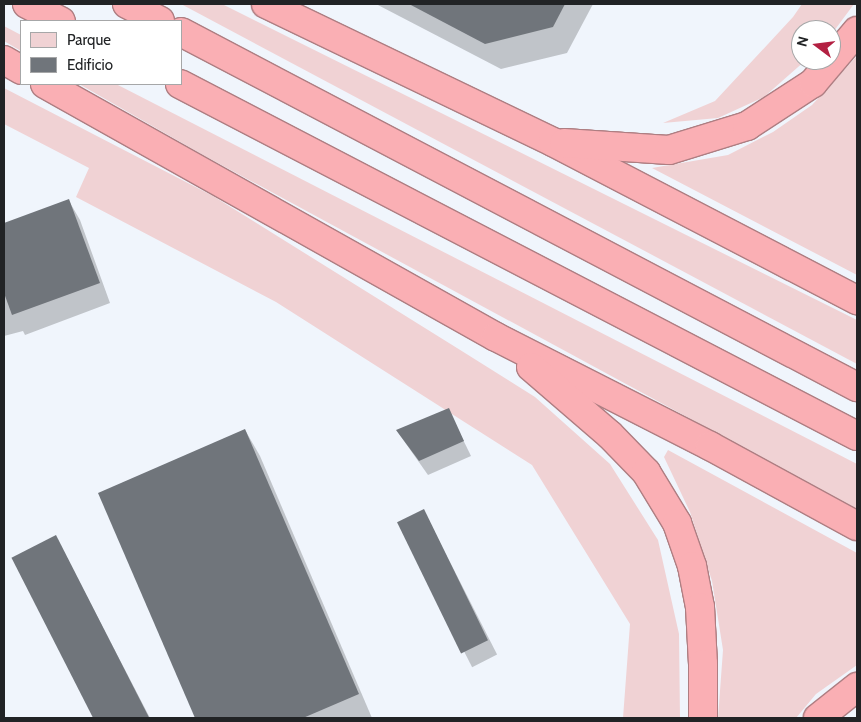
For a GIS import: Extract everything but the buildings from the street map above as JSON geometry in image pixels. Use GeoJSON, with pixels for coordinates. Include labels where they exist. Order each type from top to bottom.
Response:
{"type":"FeatureCollection","features":[{"type":"Feature","properties":{"kind":"highway"},"geometry":{"type":"LineString","coordinates":[[27,4],[59,20]]}},
{"type":"Feature","properties":{"kind":"highway"},"geometry":{"type":"LineString","coordinates":[[127,4],[158,20]]}},
{"type":"Feature","properties":{"kind":"highway"},"geometry":{"type":"LineString","coordinates":[[266,4],[553,142],[857,300]]}},
{"type":"Feature","properties":{"kind":"highway"},"geometry":{"type":"LineString","coordinates":[[553,142],[669,150],[748,126],[813,83],[857,31]]}},
{"type":"Feature","properties":{"kind":"highway"},"geometry":{"type":"LineString","coordinates":[[182,33],[857,387]]}},
{"type":"Feature","properties":{"kind":"highway"},"geometry":{"type":"LineString","coordinates":[[4,60],[20,69]]}},
{"type":"Feature","properties":{"kind":"highway"},"geometry":{"type":"LineString","coordinates":[[47,85],[496,337],[702,442],[857,526]]}},
{"type":"Feature","properties":{"kind":"highway"},"geometry":{"type":"LineString","coordinates":[[182,85],[857,436]]}},
{"type":"Feature","properties":{"kind":"highway"},"geometry":{"type":"LineString","coordinates":[[496,337],[616,441],[646,472],[676,523],[692,566],[700,607],[703,718]]}},
{"type":"Feature","properties":{"kind":"highway"},"geometry":{"type":"LineString","coordinates":[[818,718],[857,687]]}},
{"type":"Feature","properties":{"kind":"green space"},"geometry":{"type":"Polygon","coordinates":[[[181,4],[222,4],[857,320],[857,364],[181,4]]]}},
{"type":"Feature","properties":{"kind":"green space"},"geometry":{"type":"Polygon","coordinates":[[[802,4],[854,4],[841,22],[841,20],[791,20],[791,70],[795,70],[764,97],[718,118],[663,123],[715,101],[793,17],[802,4]]]}},
{"type":"Feature","properties":{"kind":"green space"},"geometry":{"type":"Polygon","coordinates":[[[4,26],[20,34],[20,50],[4,41],[4,26]]]}},
{"type":"Feature","properties":{"kind":"green space"},"geometry":{"type":"Polygon","coordinates":[[[857,56],[857,275],[652,168],[728,155],[773,132],[812,105],[857,56]]]}},
{"type":"Feature","properties":{"kind":"green space"},"geometry":{"type":"Polygon","coordinates":[[[81,85],[118,85],[857,464],[857,509],[203,155],[81,85]]]}},
{"type":"Feature","properties":{"kind":"green space"},"geometry":{"type":"Polygon","coordinates":[[[4,88],[213,196],[535,397],[610,464],[658,540],[679,634],[680,718],[623,718],[630,624],[532,465],[276,302],[76,197],[89,168],[4,124],[4,88]]]}},
{"type":"Feature","properties":{"kind":"green space"},"geometry":{"type":"Polygon","coordinates":[[[668,450],[857,553],[857,665],[816,694],[796,718],[718,718],[723,650],[712,581],[690,512],[664,457],[668,450]]]}}]}
